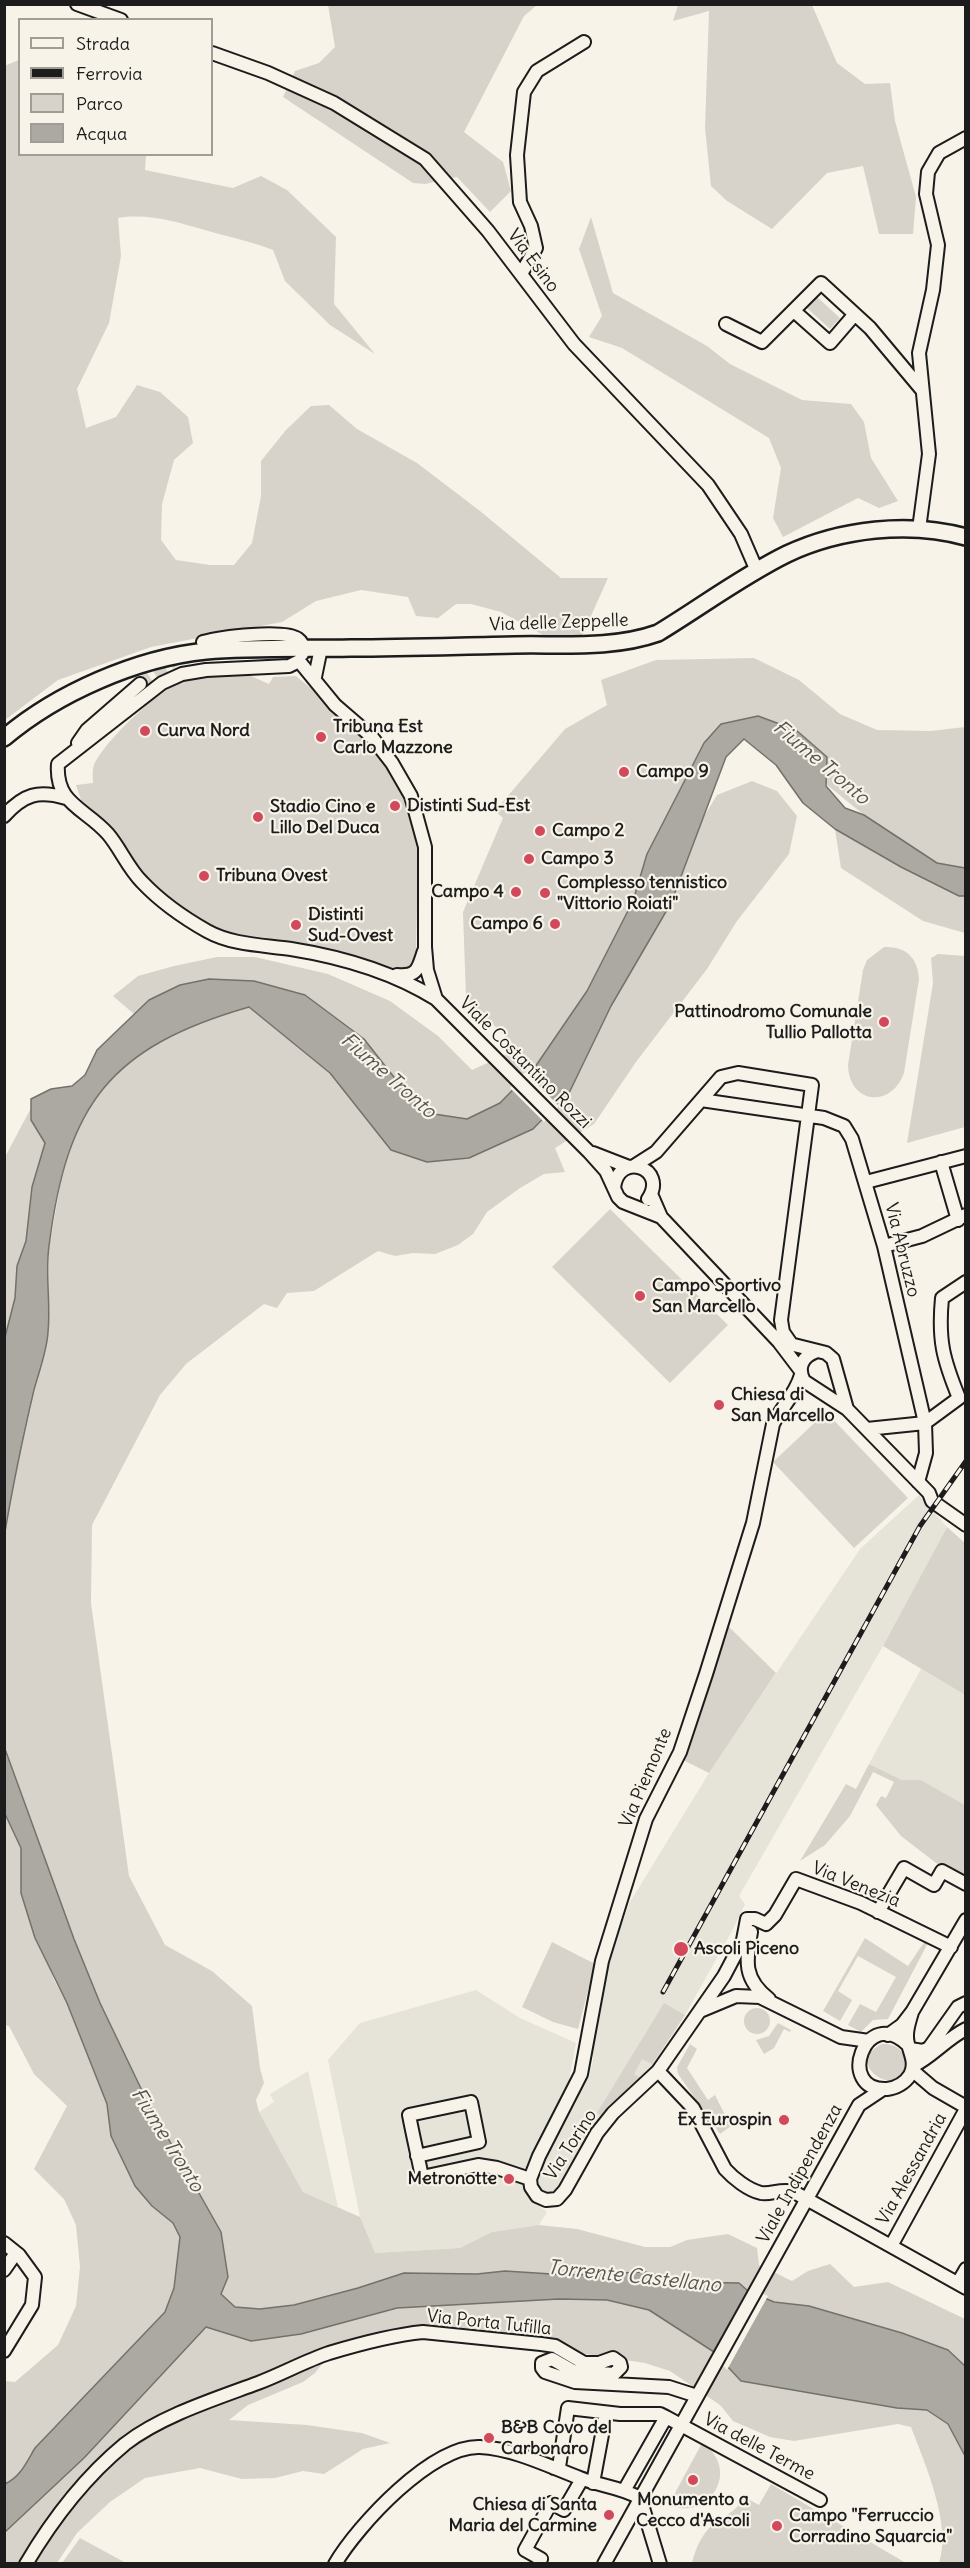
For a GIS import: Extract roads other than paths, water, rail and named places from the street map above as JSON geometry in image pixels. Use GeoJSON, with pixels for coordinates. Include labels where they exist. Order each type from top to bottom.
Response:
{"type":"FeatureCollection","features":[{"type":"Feature","properties":{"kind":"main road","name":"Via delle Zeppelle"},"geometry":{"type":"LineString","coordinates":[[302,654],[321,648],[614,643],[638,640],[658,633],[789,553],[825,540],[868,532],[920,529],[966,537]]}},
{"type":"Feature","properties":{"kind":"main road"},"geometry":{"type":"LineString","coordinates":[[4,738],[26,720],[87,686],[159,659],[205,651],[302,654]]}},
{"type":"Feature","properties":{"kind":"street"},"geometry":{"type":"LineString","coordinates":[[77,4],[116,18]]}},
{"type":"Feature","properties":{"kind":"street"},"geometry":{"type":"LineString","coordinates":[[521,274],[536,248],[531,226],[520,202],[517,155],[524,92],[537,71],[584,42]]}},
{"type":"Feature","properties":{"kind":"street","name":"Via Esino"},"geometry":{"type":"LineString","coordinates":[[213,53],[268,73],[334,103],[425,159],[488,231],[574,344],[708,485],[741,534],[757,571]]}},
{"type":"Feature","properties":{"kind":"street"},"geometry":{"type":"LineString","coordinates":[[920,529],[929,454],[919,353],[933,290],[938,245],[926,194],[928,171],[939,153],[966,138]]}},
{"type":"Feature","properties":{"kind":"street"},"geometry":{"type":"LineString","coordinates":[[726,324],[762,342],[821,283],[870,328],[922,390]]}},
{"type":"Feature","properties":{"kind":"street"},"geometry":{"type":"LineString","coordinates":[[794,311],[830,343],[855,314]]}},
{"type":"Feature","properties":{"kind":"street","name":"Via delle Zeppelle"},"geometry":{"type":"LineString","coordinates":[[203,642],[242,636],[288,636],[298,639],[302,654]]}},
{"type":"Feature","properties":{"kind":"street"},"geometry":{"type":"LineString","coordinates":[[315,677],[321,648]]}},
{"type":"Feature","properties":{"kind":"street"},"geometry":{"type":"LineString","coordinates":[[66,798],[59,787],[58,764],[162,683],[182,674],[206,670],[288,666],[302,654]]}},
{"type":"Feature","properties":{"kind":"street","name":"Viale Costantino Rozzi"},"geometry":{"type":"LineString","coordinates":[[302,654],[335,705],[371,736],[392,763],[411,796],[425,847],[425,947],[430,984],[438,1001]]}},
{"type":"Feature","properties":{"kind":"street"},"geometry":{"type":"LineString","coordinates":[[69,754],[87,730],[140,684]]}},
{"type":"Feature","properties":{"kind":"street"},"geometry":{"type":"LineString","coordinates":[[4,816],[20,801],[37,793],[66,798]]}},
{"type":"Feature","properties":{"kind":"street","name":"Viale Costantino Rozzi"},"geometry":{"type":"LineString","coordinates":[[66,798],[107,833],[141,881],[171,907],[208,932],[228,940],[308,952],[390,975],[414,985],[438,1001],[590,1152],[606,1171],[623,1202],[660,1217]]}},
{"type":"Feature","properties":{"kind":"street","name":"Viale Costantino Rozzi"},"geometry":{"type":"LineString","coordinates":[[390,975],[408,976],[416,972],[425,947]]}},
{"type":"Feature","properties":{"kind":"street","name":"Viale Costantino Rozzi"},"geometry":{"type":"LineString","coordinates":[[615,1188],[618,1174],[656,1152],[721,1077],[738,1073],[813,1085],[808,1116]]}},
{"type":"Feature","properties":{"kind":"street"},"geometry":{"type":"LineString","coordinates":[[701,1100],[808,1116],[781,1320],[783,1332],[792,1345]]}},
{"type":"Feature","properties":{"kind":"street","name":"Via Abruzzo"},"geometry":{"type":"LineString","coordinates":[[808,1116],[824,1118],[844,1126],[852,1139],[866,1182],[884,1246],[925,1423],[926,1453],[918,1482]]}},
{"type":"Feature","properties":{"kind":"street","name":"Viale Costantino Rozzi"},"geometry":{"type":"LineString","coordinates":[[590,1152],[644,1169],[651,1176]]}},
{"type":"Feature","properties":{"kind":"street","name":"Viale Costantino Rozzi"},"geometry":{"type":"LineString","coordinates":[[656,1152],[651,1176],[653,1188],[651,1194],[660,1217],[779,1342],[807,1383],[848,1409],[929,1493],[932,1501],[966,1525]]}},
{"type":"Feature","properties":{"kind":"street"},"geometry":{"type":"LineString","coordinates":[[866,1182],[966,1156]]}},
{"type":"Feature","properties":{"kind":"street"},"geometry":{"type":"LineString","coordinates":[[884,1246],[922,1236],[962,1217],[941,1162]]}},
{"type":"Feature","properties":{"kind":"street"},"geometry":{"type":"LineString","coordinates":[[633,1205],[644,1202],[651,1194]]}},
{"type":"Feature","properties":{"kind":"street"},"geometry":{"type":"LineString","coordinates":[[867,1429],[925,1423],[959,1398],[943,1357],[940,1325],[942,1298],[966,1282]]}},
{"type":"Feature","properties":{"kind":"street"},"geometry":{"type":"LineString","coordinates":[[779,1342],[828,1355],[835,1362],[836,1369],[831,1383],[796,1392]]}},
{"type":"Feature","properties":{"kind":"street"},"geometry":{"type":"LineString","coordinates":[[801,1373],[806,1357],[815,1352]]}},
{"type":"Feature","properties":{"kind":"street","name":"Viale Costantino Rozzi"},"geometry":{"type":"LineString","coordinates":[[836,1369],[848,1409]]}},
{"type":"Feature","properties":{"kind":"street","name":"Via Piemonte"},"geometry":{"type":"LineString","coordinates":[[530,2179],[539,2156],[581,2074],[602,1961],[620,1899],[646,1819],[680,1752],[706,1674],[753,1522],[773,1424],[796,1392],[801,1373]]}},
{"type":"Feature","properties":{"kind":"street"},"geometry":{"type":"LineString","coordinates":[[878,1912],[904,1868],[934,1885],[942,1871],[966,1884]]}},
{"type":"Feature","properties":{"kind":"street","name":"Via Venezia"},"geometry":{"type":"LineString","coordinates":[[761,1921],[775,1915],[796,1879],[878,1912],[951,1947]]}},
{"type":"Feature","properties":{"kind":"street"},"geometry":{"type":"LineString","coordinates":[[699,2012],[738,1996],[750,1988],[750,1939],[761,1921],[747,1919],[743,1940],[726,1974],[699,2012],[658,2071],[693,2108],[725,2169],[732,2176],[762,2193],[784,2189],[808,2199],[962,2285],[966,2269]]}},
{"type":"Feature","properties":{"kind":"street"},"geometry":{"type":"LineString","coordinates":[[726,1974],[724,1987],[730,1995],[760,1997],[841,2037],[869,2041],[888,2035],[902,2025],[912,2013],[966,1920]]}},
{"type":"Feature","properties":{"kind":"street"},"geometry":{"type":"LineString","coordinates":[[726,1974],[737,1968],[749,1975],[762,1993],[782,2008]]}},
{"type":"Feature","properties":{"kind":"street"},"geometry":{"type":"LineString","coordinates":[[888,2035],[895,2036],[909,2047],[923,2051],[929,2048],[958,2007],[966,2003]]}},
{"type":"Feature","properties":{"kind":"street"},"geometry":{"type":"LineString","coordinates":[[912,2013],[906,2036],[912,2068],[929,2084],[966,2108]]}},
{"type":"Feature","properties":{"kind":"street"},"geometry":{"type":"LineString","coordinates":[[950,2018],[954,2028],[963,2030]]}},
{"type":"Feature","properties":{"kind":"street"},"geometry":{"type":"LineString","coordinates":[[901,2084],[912,2068],[942,2043],[963,2030]]}},
{"type":"Feature","properties":{"kind":"street"},"geometry":{"type":"LineString","coordinates":[[841,2037],[859,2063]]}},
{"type":"Feature","properties":{"kind":"street"},"geometry":{"type":"LineString","coordinates":[[859,2063],[863,2047],[869,2041]]}},
{"type":"Feature","properties":{"kind":"street"},"geometry":{"type":"LineString","coordinates":[[926,2058],[929,2084]]}},
{"type":"Feature","properties":{"kind":"street","name":"Viale Indipendenza"},"geometry":{"type":"LineString","coordinates":[[604,2564],[859,2105],[863,2077],[859,2063]]}},
{"type":"Feature","properties":{"kind":"street","name":"Via Torino"},"geometry":{"type":"LineString","coordinates":[[530,2179],[531,2187],[537,2196],[546,2200],[556,2199],[566,2190],[597,2133],[613,2113],[658,2071]]}},
{"type":"Feature","properties":{"kind":"street"},"geometry":{"type":"LineString","coordinates":[[863,2077],[868,2083],[883,2089]]}},
{"type":"Feature","properties":{"kind":"street"},"geometry":{"type":"LineString","coordinates":[[901,2084],[929,2084]]}},
{"type":"Feature","properties":{"kind":"street","name":"Viale Indipendenza"},"geometry":{"type":"LineString","coordinates":[[859,2105],[883,2089],[901,2084]]}},
{"type":"Feature","properties":{"kind":"street"},"geometry":{"type":"LineString","coordinates":[[417,2156],[479,2142],[471,2102],[409,2115],[417,2156],[422,2177],[478,2165],[497,2168],[530,2179]]}},
{"type":"Feature","properties":{"kind":"street","name":"Via Alessandria"},"geometry":{"type":"LineString","coordinates":[[891,2246],[966,2108]]}},
{"type":"Feature","properties":{"kind":"street"},"geometry":{"type":"LineString","coordinates":[[4,2243],[16,2253],[35,2277],[32,2306],[4,2351]]}},
{"type":"Feature","properties":{"kind":"street"},"geometry":{"type":"LineString","coordinates":[[4,2270],[16,2253]]}},
{"type":"Feature","properties":{"kind":"street","name":"Via Porta Tufilla"},"geometry":{"type":"LineString","coordinates":[[26,2564],[54,2520],[82,2487],[125,2445],[145,2431],[205,2403],[328,2354],[406,2334],[423,2332],[555,2346],[584,2363],[599,2363],[613,2358],[620,2363],[621,2367],[614,2374],[573,2371],[552,2359],[542,2363],[545,2372],[574,2382],[669,2387],[699,2392]]}},
{"type":"Feature","properties":{"kind":"street"},"geometry":{"type":"LineString","coordinates":[[554,2468],[559,2467],[568,2408],[606,2413],[660,2414],[666,2417],[625,2489]]}},
{"type":"Feature","properties":{"kind":"street"},"geometry":{"type":"LineString","coordinates":[[539,2564],[541,2559],[525,2550],[550,2503],[564,2510],[588,2481],[606,2413]]}},
{"type":"Feature","properties":{"kind":"street","name":"Via delle Terme"},"geometry":{"type":"LineString","coordinates":[[666,2417],[820,2500]]}},
{"type":"Feature","properties":{"kind":"street"},"geometry":{"type":"LineString","coordinates":[[335,2564],[346,2544],[382,2504],[406,2484],[446,2456],[478,2447],[504,2451],[588,2481],[625,2489],[640,2498],[660,2564]]}},
{"type":"Feature","properties":{"kind":"water","name":"Fiume Tronto"},"geometry":{"type":"Polygon","coordinates":[[[758,716],[796,730],[827,757],[826,786],[845,808],[864,815],[937,863],[965,868],[965,896],[959,896],[901,867],[835,829],[803,803],[776,765],[744,739],[726,757],[671,903],[611,1006],[570,1091],[533,1129],[469,1158],[427,1162],[391,1150],[330,1073],[249,1007],[201,1023],[162,1041],[129,1063],[104,1088],[84,1119],[68,1154],[57,1197],[49,1246],[47,1339],[26,1425],[5,1532],[5,1337],[15,1298],[17,1266],[26,1241],[32,1187],[45,1143],[31,1120],[31,1099],[51,1089],[72,1086],[85,1075],[97,1050],[149,1000],[180,985],[209,979],[254,981],[305,995],[364,1039],[408,1095],[434,1114],[467,1119],[500,1103],[535,1067],[587,991],[633,901],[647,854],[704,743],[721,724],[758,716]]]}},
{"type":"Feature","properties":{"kind":"water"},"geometry":{"type":"Polygon","coordinates":[[[4,1746],[74,1939],[100,2003],[147,2101],[221,2232],[228,2277],[221,2294],[235,2307],[260,2309],[294,2305],[404,2273],[477,2274],[505,2271],[567,2275],[645,2272],[686,2282],[739,2283],[748,2291],[774,2302],[809,2306],[902,2333],[948,2350],[965,2366],[965,2456],[948,2424],[927,2410],[897,2408],[741,2381],[714,2352],[649,2310],[607,2300],[559,2299],[397,2308],[301,2334],[251,2341],[206,2327],[84,2458],[5,2532],[5,2484],[19,2473],[35,2448],[165,2312],[174,2288],[180,2237],[173,2223],[152,2206],[135,2186],[111,2136],[107,2104],[67,2003],[35,1938],[21,1893],[21,1848],[5,1814],[4,1746]]]}},
{"type":"Feature","properties":{"kind":"tunnel"},"geometry":{"type":"LineString","coordinates":[[140,684],[180,657]]}},
{"type":"Feature","properties":{"kind":"railway"},"geometry":{"type":"LineString","coordinates":[[663,1992],[920,1526],[966,1461]]}},
{"type":"Feature","properties":{"kind":"place","name":"Curva Nord"},"geometry":{"type":"Point","coordinates":[145,731]}},
{"type":"Feature","properties":{"kind":"place","name":"Tribuna Est Carlo Mazzone"},"geometry":{"type":"Point","coordinates":[321,737]}},
{"type":"Feature","properties":{"kind":"place","name":"Campo 9"},"geometry":{"type":"Point","coordinates":[624,772]}},
{"type":"Feature","properties":{"kind":"place","name":"Distinti Sud-Est"},"geometry":{"type":"Point","coordinates":[395,806]}},
{"type":"Feature","properties":{"kind":"place","name":"Stadio Cino e Lillo Del Duca"},"geometry":{"type":"Point","coordinates":[258,817]}},
{"type":"Feature","properties":{"kind":"place","name":"Campo 2"},"geometry":{"type":"Point","coordinates":[540,831]}},
{"type":"Feature","properties":{"kind":"place","name":"Campo 3"},"geometry":{"type":"Point","coordinates":[529,859]}},
{"type":"Feature","properties":{"kind":"place","name":"Tribuna Ovest"},"geometry":{"type":"Point","coordinates":[204,876]}},
{"type":"Feature","properties":{"kind":"place","name":"Campo 4"},"geometry":{"type":"Point","coordinates":[516,892]}},
{"type":"Feature","properties":{"kind":"place","name":"Complesso tennistico \"Vittorio Roiati\""},"geometry":{"type":"Point","coordinates":[545,893]}},
{"type":"Feature","properties":{"kind":"place","name":"Campo 6"},"geometry":{"type":"Point","coordinates":[555,924]}},
{"type":"Feature","properties":{"kind":"place","name":"Distinti Sud-Ovest"},"geometry":{"type":"Point","coordinates":[296,925]}},
{"type":"Feature","properties":{"kind":"place","name":"Pattinodromo Comunale Tullio Pallotta"},"geometry":{"type":"Point","coordinates":[884,1022]}},
{"type":"Feature","properties":{"kind":"place","name":"Campo Sportivo San Marcello"},"geometry":{"type":"Point","coordinates":[640,1296]}},
{"type":"Feature","properties":{"kind":"place","name":"Chiesa di San Marcello"},"geometry":{"type":"Point","coordinates":[719,1405]}},
{"type":"Feature","properties":{"kind":"place","name":"Ascoli Piceno"},"geometry":{"type":"Point","coordinates":[681,1949]}},
{"type":"Feature","properties":{"kind":"place","name":"Ex Eurospin"},"geometry":{"type":"Point","coordinates":[784,2120]}},
{"type":"Feature","properties":{"kind":"place","name":"Metronotte"},"geometry":{"type":"Point","coordinates":[509,2179]}},
{"type":"Feature","properties":{"kind":"place","name":"B&B Covo del Carbonaro"},"geometry":{"type":"Point","coordinates":[489,2438]}},
{"type":"Feature","properties":{"kind":"place","name":"Monumento a Cecco d'Ascoli"},"geometry":{"type":"Point","coordinates":[693,2480]}},
{"type":"Feature","properties":{"kind":"place","name":"Chiesa di Santa Maria del Carmine"},"geometry":{"type":"Point","coordinates":[609,2515]}},
{"type":"Feature","properties":{"kind":"place","name":"Campo \"Ferruccio Corradino Squarcia\""},"geometry":{"type":"Point","coordinates":[777,2526]}},
{"type":"Feature","properties":{"kind":"water label","name":"Torrente Castellano"},"geometry":{"type":"Point","coordinates":[634,2277]}}]}
